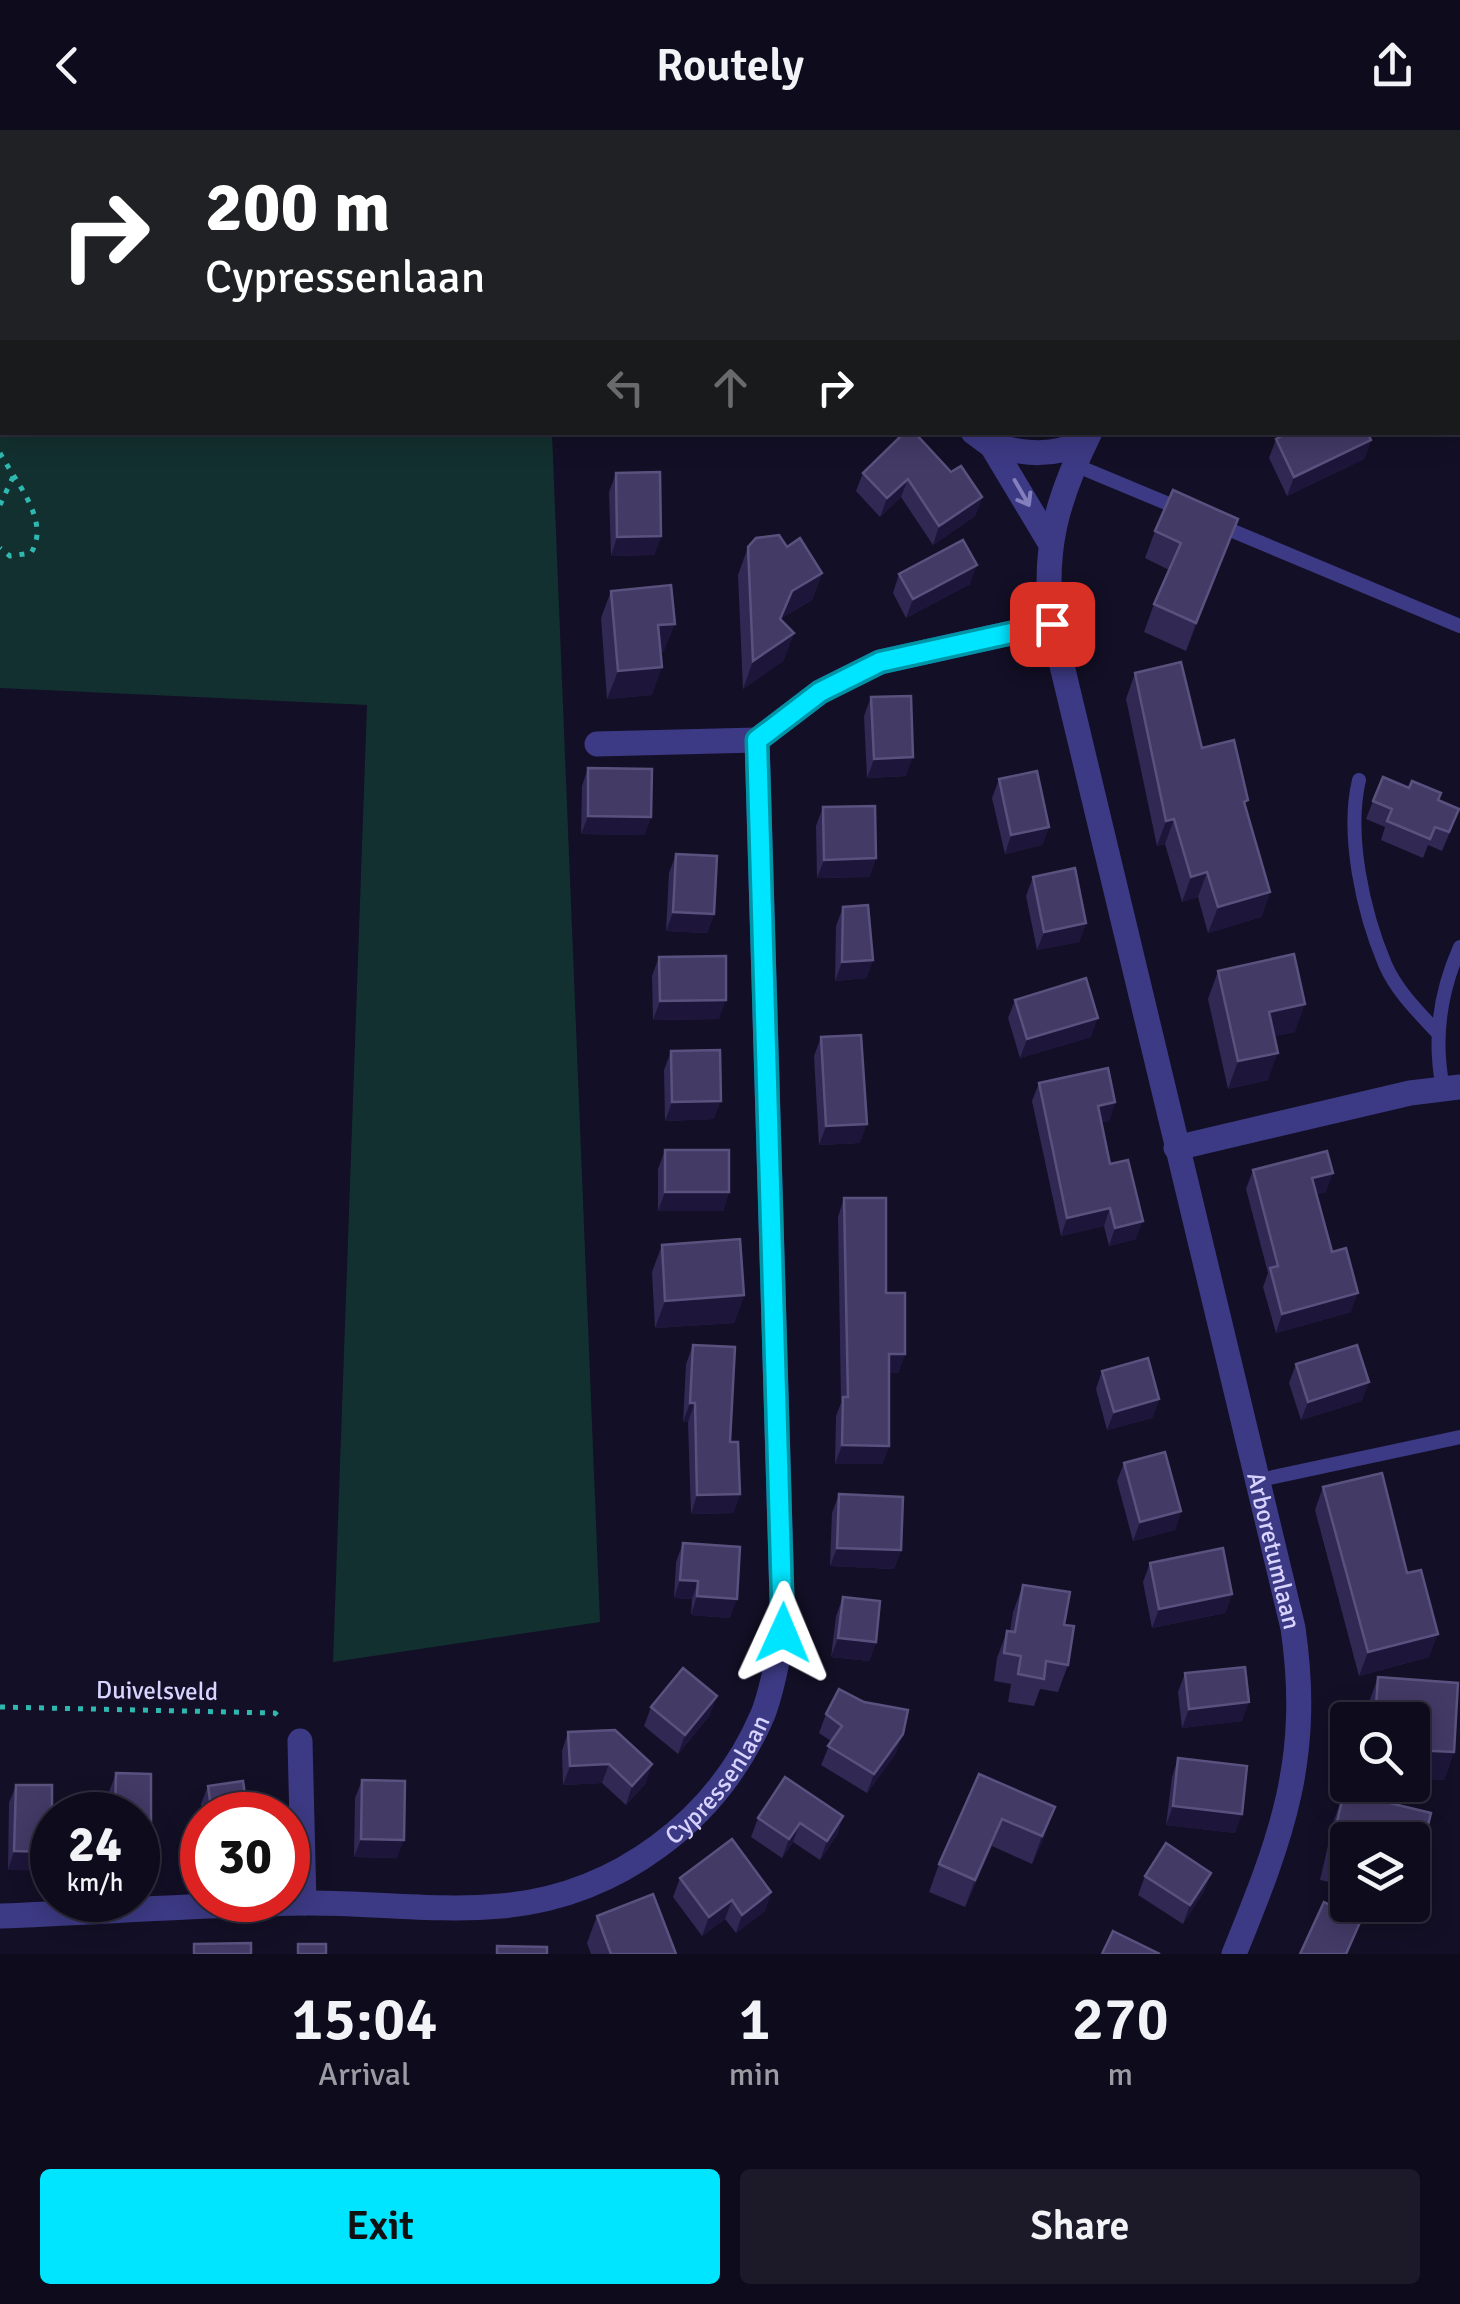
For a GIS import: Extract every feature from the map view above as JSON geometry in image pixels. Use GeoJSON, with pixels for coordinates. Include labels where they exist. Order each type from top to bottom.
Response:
{"type":"FeatureCollection","features":[{"type":"Feature","properties":{"kind":"street"},"geometry":{"type":"LineString","coordinates":[[983,439],[1028,454],[1056,454],[1083,447]]}},
{"type":"Feature","properties":{"kind":"street"},"geometry":{"type":"LineString","coordinates":[[983,439],[1049,542]]}},
{"type":"Feature","properties":{"kind":"street","name":"Arboretumlaan"},"geometry":{"type":"LineString","coordinates":[[1083,447],[1049,542],[1046,577],[1052,624],[1293,1628],[1300,1678],[1294,1783],[1280,1843],[1234,1954]]}},
{"type":"Feature","properties":{"kind":"street"},"geometry":{"type":"LineString","coordinates":[[596,744],[757,740],[820,692],[880,662],[1052,624]]}},
{"type":"Feature","properties":{"kind":"street","name":"Cypressenlaan"},"geometry":{"type":"LineString","coordinates":[[310,1903],[500,1906],[553,1896],[604,1879],[655,1851],[702,1810],[740,1760],[764,1711],[783,1633],[784,1567],[757,740]]}},
{"type":"Feature","properties":{"kind":"street"},"geometry":{"type":"LineString","coordinates":[[1176,1148],[1451,1087]]}},
{"type":"Feature","properties":{"kind":"street"},"geometry":{"type":"LineString","coordinates":[[300,1742],[301,1792]]}},
{"type":"Feature","properties":{"kind":"street","name":"Cypressenlaan"},"geometry":{"type":"LineString","coordinates":[[0,1916],[180,1908]]}},
{"type":"Feature","properties":{"kind":"lane"},"geometry":{"type":"LineString","coordinates":[[1083,447],[1460,626]]}},
{"type":"Feature","properties":{"kind":"lane"},"geometry":{"type":"LineString","coordinates":[[1358,780],[1352,806],[1366,903],[1376,935],[1386,966],[1411,1005],[1438,1032]]}},
{"type":"Feature","properties":{"kind":"lane"},"geometry":{"type":"LineString","coordinates":[[1451,1087],[1438,1032],[1448,972],[1460,947]]}},
{"type":"Feature","properties":{"kind":"lane"},"geometry":{"type":"LineString","coordinates":[[1255,1481],[1460,1437]]}},
{"type":"Feature","properties":{"kind":"path"},"geometry":{"type":"LineString","coordinates":[[0,453],[39,524],[39,540],[31,553],[10,556],[0,548]]}},
{"type":"Feature","properties":{"kind":"path"},"geometry":{"type":"LineString","coordinates":[[0,506],[13,477]]}},
{"type":"Feature","properties":{"kind":"path","name":"Duivelsveld"},"geometry":{"type":"LineString","coordinates":[[0,1707],[275,1713],[300,1742]]}},
{"type":"Feature","properties":{"kind":"green space"},"geometry":{"type":"Polygon","coordinates":[[[0,435],[552,435],[600,1622],[333,1662],[367,705],[0,688],[0,435]]]}},
{"type":"Feature","properties":{"kind":"building"},"geometry":{"type":"Polygon","coordinates":[[[902,435],[917,435],[951,472],[961,466],[982,497],[939,526],[908,479],[887,498],[863,473],[902,435]]]}},
{"type":"Feature","properties":{"kind":"building"},"geometry":{"type":"Polygon","coordinates":[[[1284,435],[1368,435],[1371,440],[1294,477],[1276,439],[1284,435]]]}},
{"type":"Feature","properties":{"kind":"building"},"geometry":{"type":"Polygon","coordinates":[[[660,472],[661,536],[617,537],[616,473],[660,472]]]}},
{"type":"Feature","properties":{"kind":"building"},"geometry":{"type":"Polygon","coordinates":[[[1173,490],[1238,519],[1196,623],[1154,604],[1181,543],[1155,531],[1173,490]]]}},
{"type":"Feature","properties":{"kind":"building"},"geometry":{"type":"Polygon","coordinates":[[[779,535],[787,547],[800,538],[822,573],[792,591],[780,619],[794,633],[753,661],[748,547],[756,538],[779,535]]]}},
{"type":"Feature","properties":{"kind":"building"},"geometry":{"type":"Polygon","coordinates":[[[963,540],[977,565],[913,599],[899,574],[963,540]]]}},
{"type":"Feature","properties":{"kind":"building"},"geometry":{"type":"Polygon","coordinates":[[[671,585],[675,624],[658,625],[662,667],[618,671],[611,591],[671,585]]]}},
{"type":"Feature","properties":{"kind":"building"},"geometry":{"type":"Polygon","coordinates":[[[1181,662],[1202,748],[1234,740],[1248,800],[1244,802],[1270,892],[1218,907],[1207,872],[1191,877],[1174,819],[1166,821],[1135,673],[1181,662]]]}},
{"type":"Feature","properties":{"kind":"building"},"geometry":{"type":"Polygon","coordinates":[[[911,696],[913,757],[874,759],[871,697],[911,696]]]}},
{"type":"Feature","properties":{"kind":"building"},"geometry":{"type":"Polygon","coordinates":[[[588,768],[652,769],[651,817],[588,816],[588,768]]]}},
{"type":"Feature","properties":{"kind":"building"},"geometry":{"type":"Polygon","coordinates":[[[1037,771],[1049,827],[1011,835],[999,779],[1037,771]]]}},
{"type":"Feature","properties":{"kind":"building"},"geometry":{"type":"Polygon","coordinates":[[[1383,777],[1409,788],[1412,781],[1441,793],[1438,800],[1459,809],[1449,832],[1435,827],[1430,839],[1387,821],[1392,809],[1373,801],[1383,777]]]}},
{"type":"Feature","properties":{"kind":"building"},"geometry":{"type":"Polygon","coordinates":[[[875,806],[876,858],[824,860],[823,807],[875,806]]]}},
{"type":"Feature","properties":{"kind":"building"},"geometry":{"type":"Polygon","coordinates":[[[676,854],[717,856],[714,914],[673,912],[676,854]]]}},
{"type":"Feature","properties":{"kind":"building"},"geometry":{"type":"Polygon","coordinates":[[[1075,868],[1086,923],[1044,932],[1033,877],[1075,868]]]}},
{"type":"Feature","properties":{"kind":"building"},"geometry":{"type":"Polygon","coordinates":[[[868,905],[873,960],[842,962],[843,907],[868,905]]]}},
{"type":"Feature","properties":{"kind":"building"},"geometry":{"type":"Polygon","coordinates":[[[1294,954],[1305,1004],[1269,1012],[1278,1053],[1238,1061],[1218,971],[1294,954]]]}},
{"type":"Feature","properties":{"kind":"building"},"geometry":{"type":"Polygon","coordinates":[[[726,956],[726,1000],[660,1001],[659,957],[726,956]]]}},
{"type":"Feature","properties":{"kind":"building"},"geometry":{"type":"Polygon","coordinates":[[[1086,978],[1098,1018],[1027,1039],[1015,1000],[1086,978]]]}},
{"type":"Feature","properties":{"kind":"building"},"geometry":{"type":"Polygon","coordinates":[[[861,1035],[867,1124],[826,1126],[821,1037],[861,1035]]]}},
{"type":"Feature","properties":{"kind":"building"},"geometry":{"type":"Polygon","coordinates":[[[720,1050],[721,1101],[672,1102],[671,1051],[720,1050]]]}},
{"type":"Feature","properties":{"kind":"building"},"geometry":{"type":"Polygon","coordinates":[[[1108,1068],[1115,1102],[1098,1106],[1110,1164],[1128,1160],[1143,1221],[1115,1228],[1110,1208],[1067,1218],[1039,1083],[1108,1068]]]}},
{"type":"Feature","properties":{"kind":"building"},"geometry":{"type":"Polygon","coordinates":[[[665,1150],[729,1150],[729,1192],[665,1192],[665,1150]]]}},
{"type":"Feature","properties":{"kind":"building"},"geometry":{"type":"Polygon","coordinates":[[[1327,1151],[1333,1173],[1312,1178],[1332,1252],[1346,1248],[1358,1293],[1282,1314],[1270,1268],[1278,1266],[1253,1170],[1327,1151]]]}},
{"type":"Feature","properties":{"kind":"building"},"geometry":{"type":"Polygon","coordinates":[[[844,1198],[886,1198],[886,1293],[905,1293],[905,1354],[889,1354],[889,1446],[842,1445],[843,1397],[848,1397],[844,1198]]]}},
{"type":"Feature","properties":{"kind":"building"},"geometry":{"type":"Polygon","coordinates":[[[740,1239],[744,1295],[665,1301],[662,1245],[740,1239]]]}},
{"type":"Feature","properties":{"kind":"building"},"geometry":{"type":"Polygon","coordinates":[[[693,1345],[735,1347],[730,1442],[738,1442],[740,1494],[697,1495],[695,1403],[690,1403],[693,1345]]]}},
{"type":"Feature","properties":{"kind":"building"},"geometry":{"type":"Polygon","coordinates":[[[1357,1345],[1369,1382],[1308,1402],[1296,1364],[1357,1345]]]}},
{"type":"Feature","properties":{"kind":"building"},"geometry":{"type":"Polygon","coordinates":[[[1148,1358],[1159,1399],[1114,1412],[1102,1371],[1148,1358]]]}},
{"type":"Feature","properties":{"kind":"building"},"geometry":{"type":"Polygon","coordinates":[[[1165,1452],[1181,1511],[1140,1522],[1124,1463],[1165,1452]]]}},
{"type":"Feature","properties":{"kind":"building"},"geometry":{"type":"Polygon","coordinates":[[[1382,1473],[1407,1573],[1421,1570],[1438,1634],[1368,1652],[1323,1487],[1382,1473]]]}},
{"type":"Feature","properties":{"kind":"building"},"geometry":{"type":"Polygon","coordinates":[[[839,1494],[903,1497],[901,1550],[837,1548],[839,1494]]]}},
{"type":"Feature","properties":{"kind":"building"},"geometry":{"type":"Polygon","coordinates":[[[683,1543],[740,1547],[737,1599],[697,1596],[698,1581],[680,1580],[683,1543]]]}},
{"type":"Feature","properties":{"kind":"building"},"geometry":{"type":"Polygon","coordinates":[[[1223,1548],[1232,1594],[1159,1609],[1150,1563],[1223,1548]]]}},
{"type":"Feature","properties":{"kind":"building"},"geometry":{"type":"Polygon","coordinates":[[[1023,1585],[1070,1592],[1064,1625],[1074,1626],[1068,1665],[1046,1661],[1044,1679],[1018,1674],[1021,1656],[1004,1653],[1007,1631],[1015,1632],[1023,1585]]]}},
{"type":"Feature","properties":{"kind":"building"},"geometry":{"type":"Polygon","coordinates":[[[843,1597],[880,1601],[876,1642],[838,1638],[843,1597]]]}},
{"type":"Feature","properties":{"kind":"building"},"geometry":{"type":"Polygon","coordinates":[[[1245,1667],[1249,1702],[1189,1709],[1185,1673],[1245,1667]]]}},
{"type":"Feature","properties":{"kind":"building"},"geometry":{"type":"Polygon","coordinates":[[[683,1668],[717,1696],[685,1735],[651,1707],[683,1668]]]}},
{"type":"Feature","properties":{"kind":"building"},"geometry":{"type":"Polygon","coordinates":[[[1378,1677],[1458,1683],[1454,1752],[1430,1751],[1430,1702],[1376,1702],[1378,1677]]]}},
{"type":"Feature","properties":{"kind":"building"},"geometry":{"type":"Polygon","coordinates":[[[839,1689],[864,1702],[908,1710],[903,1734],[874,1774],[828,1746],[842,1726],[826,1714],[839,1689]]]}},
{"type":"Feature","properties":{"kind":"building"},"geometry":{"type":"Polygon","coordinates":[[[615,1730],[652,1764],[632,1786],[609,1764],[570,1766],[568,1732],[615,1730]]]}},
{"type":"Feature","properties":{"kind":"building"},"geometry":{"type":"Polygon","coordinates":[[[1178,1758],[1247,1766],[1242,1814],[1173,1806],[1178,1758]]]}},
{"type":"Feature","properties":{"kind":"building"},"geometry":{"type":"Polygon","coordinates":[[[116,1773],[151,1774],[151,1792],[116,1792],[116,1773]]]}},
{"type":"Feature","properties":{"kind":"building"},"geometry":{"type":"Polygon","coordinates":[[[979,1774],[1055,1807],[1042,1836],[1002,1819],[975,1880],[939,1864],[979,1774]]]}},
{"type":"Feature","properties":{"kind":"building"},"geometry":{"type":"Polygon","coordinates":[[[785,1777],[843,1816],[827,1841],[800,1823],[789,1839],[758,1818],[785,1777]]]}},
{"type":"Feature","properties":{"kind":"building"},"geometry":{"type":"Polygon","coordinates":[[[362,1780],[405,1781],[404,1840],[361,1839],[362,1780]]]}},
{"type":"Feature","properties":{"kind":"building"},"geometry":{"type":"Polygon","coordinates":[[[243,1781],[245,1792],[209,1792],[208,1786],[243,1781]]]}},
{"type":"Feature","properties":{"kind":"building"},"geometry":{"type":"Polygon","coordinates":[[[16,1785],[52,1785],[52,1792],[30,1792],[30,1851],[14,1851],[16,1785]]]}},
{"type":"Feature","properties":{"kind":"building"},"geometry":{"type":"Polygon","coordinates":[[[1342,1802],[1385,1802],[1431,1813],[1429,1822],[1337,1822],[1342,1802]]]}},
{"type":"Feature","properties":{"kind":"building"},"geometry":{"type":"Polygon","coordinates":[[[732,1839],[771,1892],[742,1915],[732,1900],[709,1917],[680,1878],[732,1839]]]}},
{"type":"Feature","properties":{"kind":"building"},"geometry":{"type":"Polygon","coordinates":[[[1166,1843],[1211,1873],[1190,1905],[1145,1876],[1166,1843]]]}},
{"type":"Feature","properties":{"kind":"building"},"geometry":{"type":"Polygon","coordinates":[[[653,1894],[676,1954],[611,1954],[597,1916],[653,1894]]]}},
{"type":"Feature","properties":{"kind":"building"},"geometry":{"type":"Polygon","coordinates":[[[1324,1902],[1330,1905],[1330,1922],[1360,1922],[1346,1954],[1300,1954],[1324,1902]]]}},
{"type":"Feature","properties":{"kind":"building"},"geometry":{"type":"Polygon","coordinates":[[[1113,1931],[1160,1954],[1102,1954],[1113,1931]]]}},
{"type":"Feature","properties":{"kind":"building"},"geometry":{"type":"Polygon","coordinates":[[[251,1943],[251,1954],[194,1954],[194,1944],[251,1943]]]}},
{"type":"Feature","properties":{"kind":"building"},"geometry":{"type":"Polygon","coordinates":[[[298,1944],[326,1944],[326,1954],[298,1954],[298,1944]]]}},
{"type":"Feature","properties":{"kind":"building"},"geometry":{"type":"Polygon","coordinates":[[[497,1946],[547,1947],[547,1954],[497,1954],[497,1946]]]}},
{"type":"Feature","properties":{"kind":"route"},"geometry":{"type":"LineString","coordinates":[[783,1633],[757,740],[820,692],[880,662],[1052,624]]}}]}
